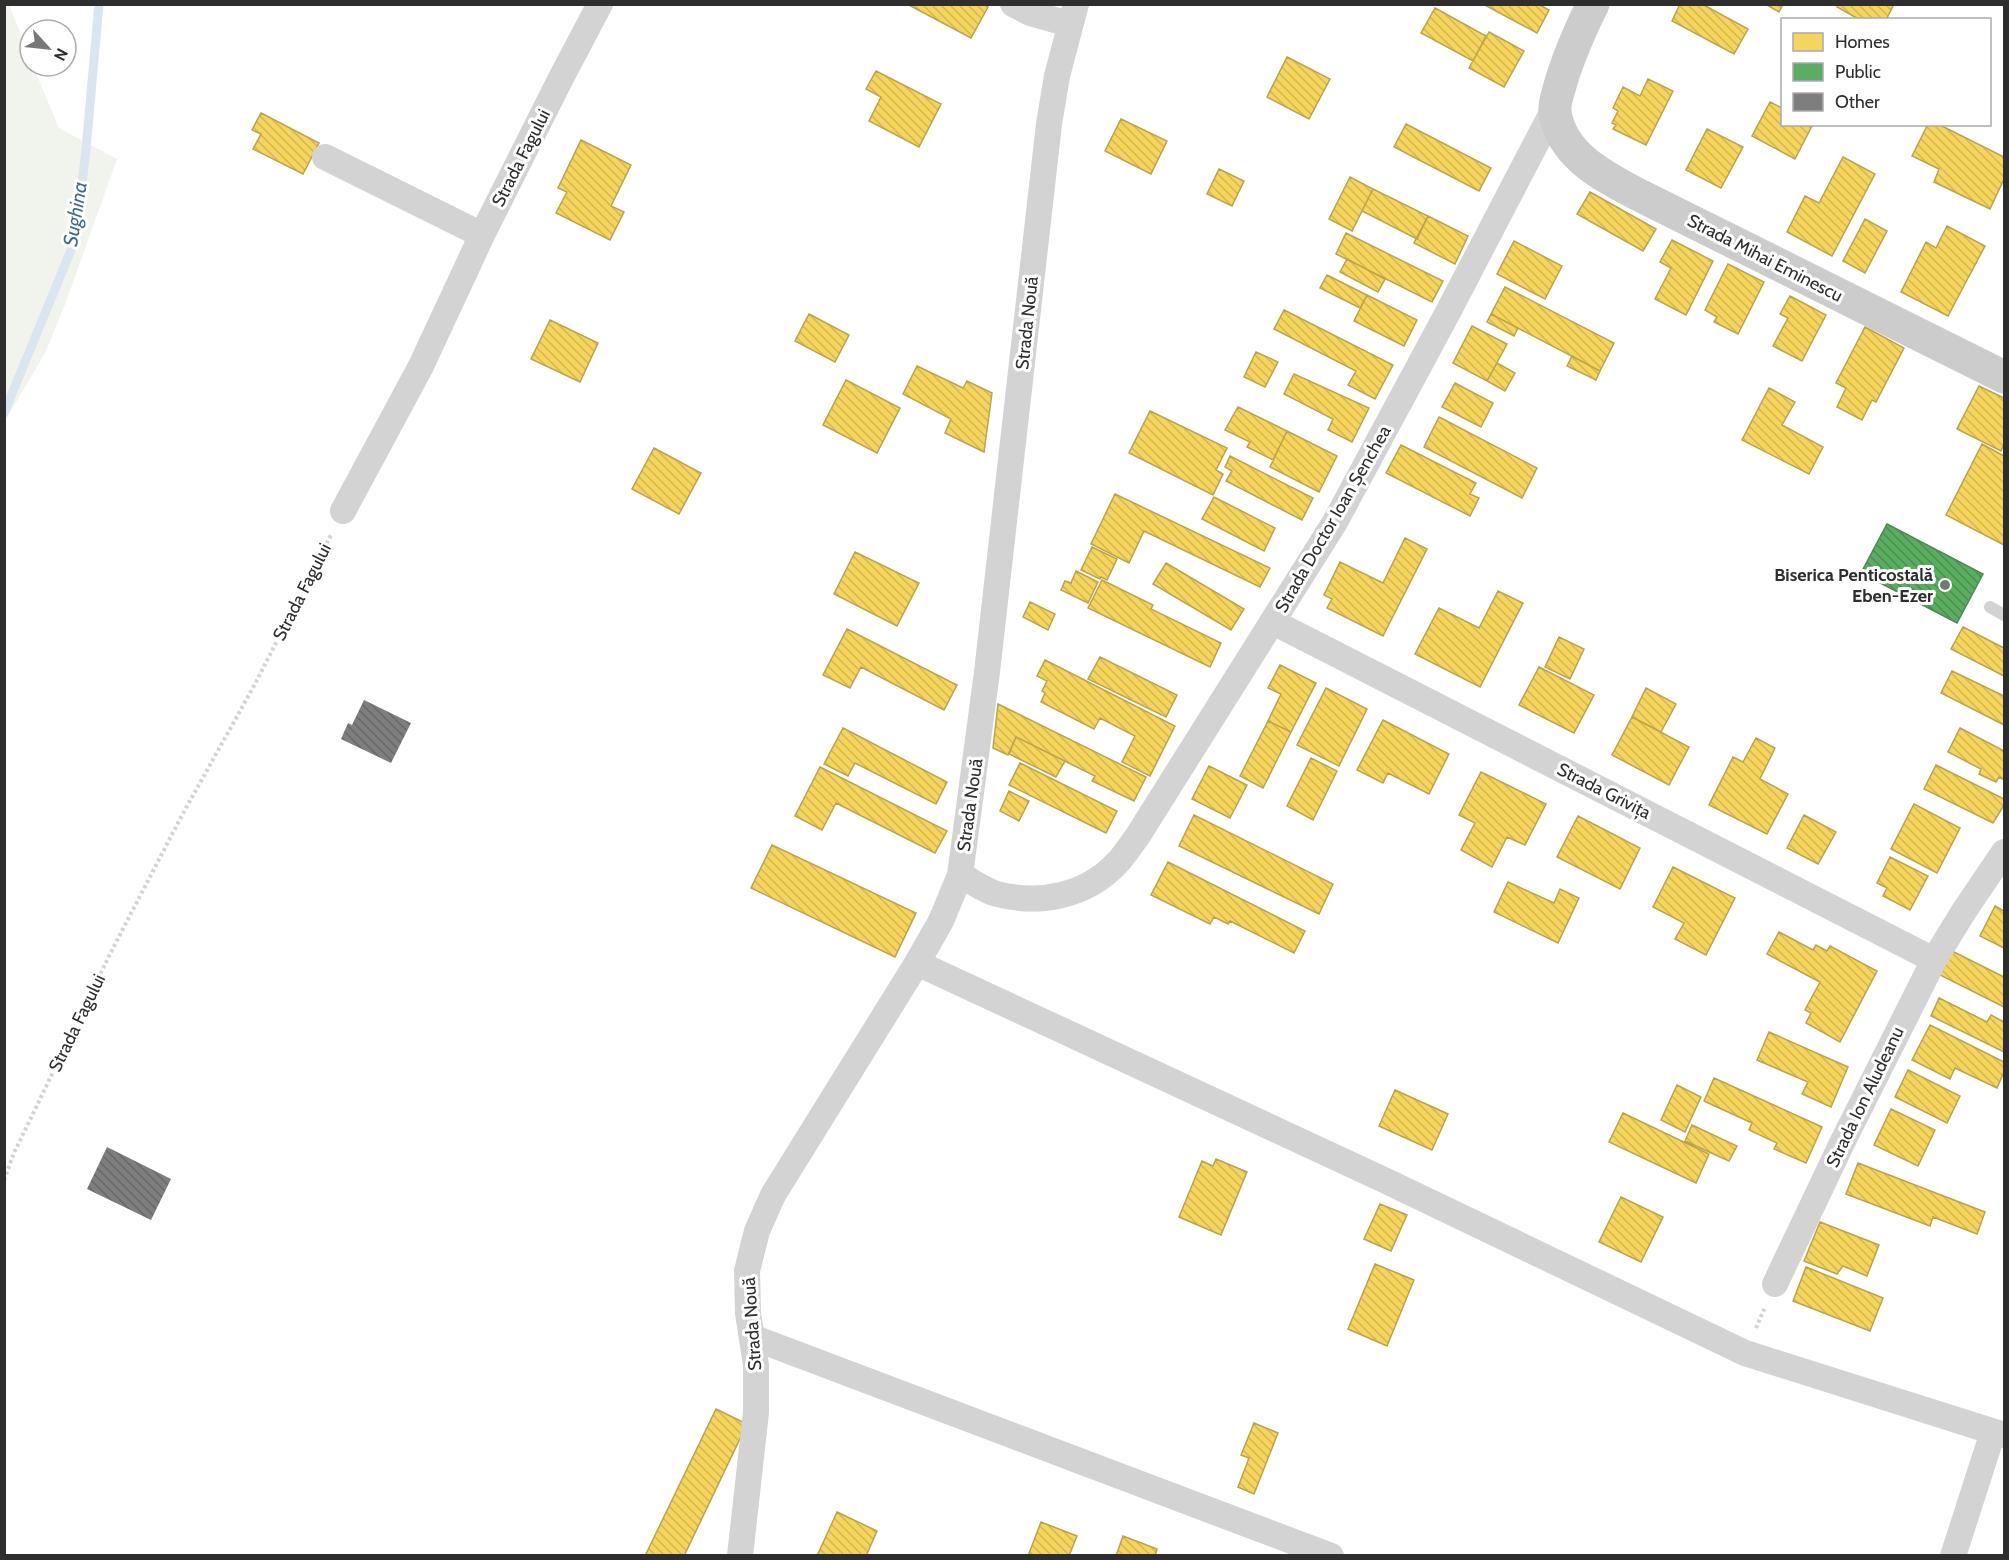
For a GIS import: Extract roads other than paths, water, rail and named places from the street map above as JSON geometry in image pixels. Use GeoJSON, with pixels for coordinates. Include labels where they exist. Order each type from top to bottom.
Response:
{"type":"FeatureCollection","features":[{"type":"Feature","properties":{"kind":"main road","name":"Strada Doctor Ioan Șenchea"},"geometry":{"type":"LineString","coordinates":[[1554,109],[1565,68],[1593,4]]}},
{"type":"Feature","properties":{"kind":"main road","name":"Strada Mihai Eminescu"},"geometry":{"type":"LineString","coordinates":[[1554,109],[1559,130],[1572,150],[1611,180],[2004,377]]}},
{"type":"Feature","properties":{"kind":"street","name":"Strada Fagului"},"geometry":{"type":"LineString","coordinates":[[344,511],[421,366],[482,236],[600,4]]}},
{"type":"Feature","properties":{"kind":"street"},"geometry":{"type":"LineString","coordinates":[[1013,4],[1030,13],[1072,14]]}},
{"type":"Feature","properties":{"kind":"street","name":"Strada Nouă"},"geometry":{"type":"LineString","coordinates":[[740,1556],[756,1412],[756,1365],[748,1313],[747,1270],[757,1231],[773,1195],[941,921],[960,875],[987,672],[1049,124],[1057,76],[1072,14]]}},
{"type":"Feature","properties":{"kind":"street","name":"Strada Doctor Ioan Șenchea"},"geometry":{"type":"LineString","coordinates":[[960,875],[995,894],[1036,900],[1063,895],[1094,882],[1117,863],[1137,837],[1340,511],[1447,314],[1554,109]]}},
{"type":"Feature","properties":{"kind":"street"},"geometry":{"type":"LineString","coordinates":[[325,157],[482,236]]}},
{"type":"Feature","properties":{"kind":"street","name":"Strada Grivița"},"geometry":{"type":"LineString","coordinates":[[1273,622],[1934,960]]}},
{"type":"Feature","properties":{"kind":"street","name":"Strada Ion Aludeanu"},"geometry":{"type":"LineString","coordinates":[[1775,1284],[1842,1143],[1934,960],[2004,852]]}},
{"type":"Feature","properties":{"kind":"street"},"geometry":{"type":"LineString","coordinates":[[917,963],[1382,1179],[1745,1353],[1999,1434],[1953,1556]]}},
{"type":"Feature","properties":{"kind":"street"},"geometry":{"type":"LineString","coordinates":[[752,1338],[1330,1556]]}},
{"type":"Feature","properties":{"kind":"lane"},"geometry":{"type":"LineString","coordinates":[[1990,607],[2004,615]]}},
{"type":"Feature","properties":{"kind":"waterway","name":"Sughina"},"geometry":{"type":"LineString","coordinates":[[4,413],[76,238],[99,4]]}},
{"type":"Feature","properties":{"kind":"place","name":"Biserica Penticostală Eben-Ezer"},"geometry":{"type":"Point","coordinates":[1945,585]}}]}
